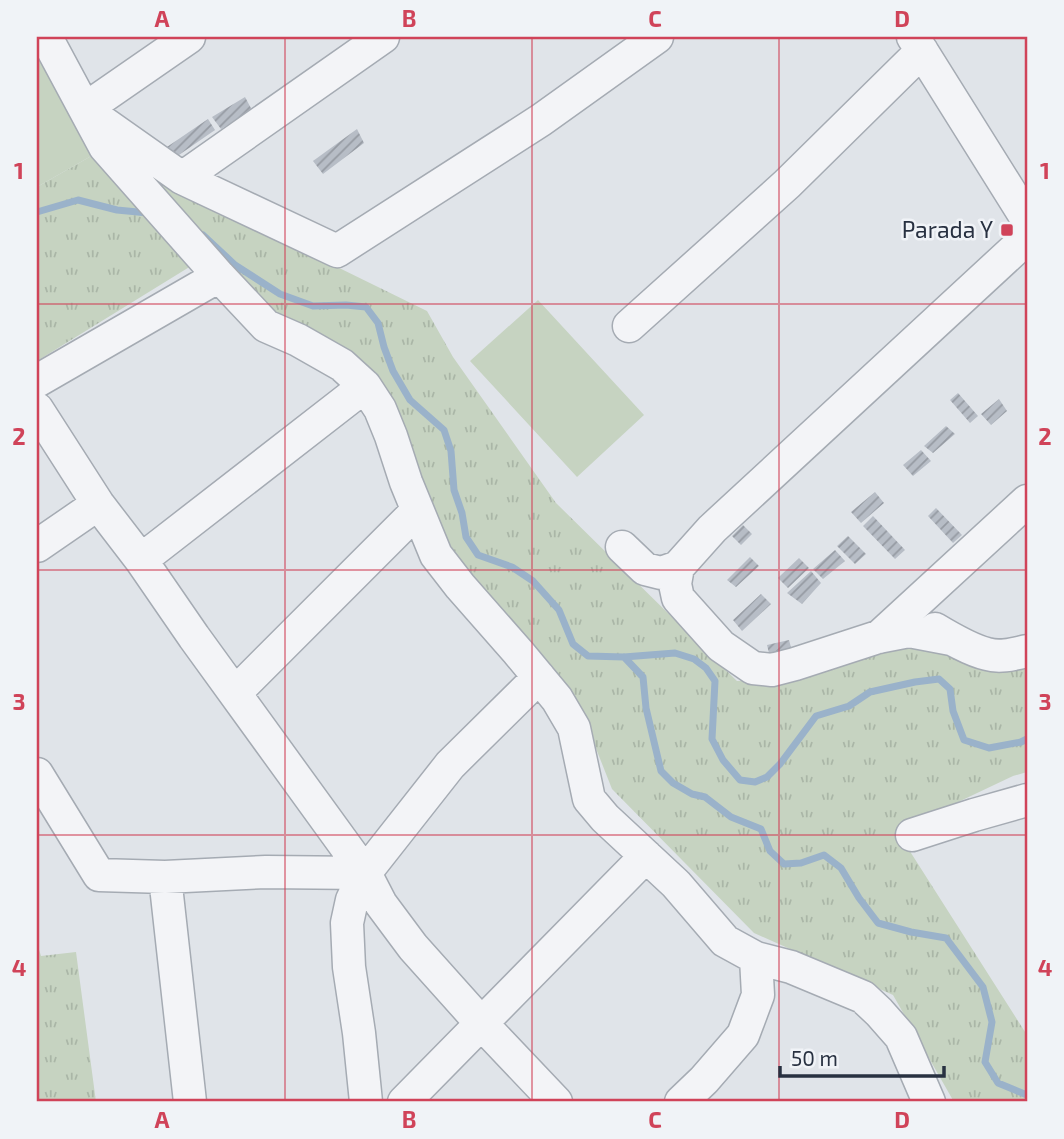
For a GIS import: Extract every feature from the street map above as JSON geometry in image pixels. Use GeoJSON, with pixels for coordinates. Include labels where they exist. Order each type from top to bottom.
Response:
{"type":"FeatureCollection","features":[{"type":"Feature","properties":{"kind":"street"},"geometry":{"type":"LineString","coordinates":[[46,37],[106,147],[219,276],[266,326],[298,340],[342,365],[365,386],[380,409],[436,555],[557,699],[574,728],[589,799],[605,818],[676,884],[725,941],[757,958],[791,967],[863,997],[901,1037],[929,1102]]}},
{"type":"Feature","properties":{"kind":"street"},"geometry":{"type":"LineString","coordinates":[[85,109],[189,37]]}},
{"type":"Feature","properties":{"kind":"street"},"geometry":{"type":"LineString","coordinates":[[181,178],[383,37]]}},
{"type":"Feature","properties":{"kind":"street"},"geometry":{"type":"LineString","coordinates":[[85,109],[181,178],[337,251],[541,120],[657,37]]}},
{"type":"Feature","properties":{"kind":"street"},"geometry":{"type":"LineString","coordinates":[[629,326],[787,184],[918,44],[1027,219]]}},
{"type":"Feature","properties":{"kind":"street"},"geometry":{"type":"LineString","coordinates":[[622,547],[645,569],[661,573],[678,567],[712,529],[1027,238]]}},
{"type":"Feature","properties":{"kind":"street"},"geometry":{"type":"LineString","coordinates":[[37,382],[219,276]]}},
{"type":"Feature","properties":{"kind":"street"},"geometry":{"type":"LineString","coordinates":[[141,560],[365,386]]}},
{"type":"Feature","properties":{"kind":"street"},"geometry":{"type":"LineString","coordinates":[[37,409],[98,505],[141,560],[365,873],[381,904],[413,947],[556,1102]]}},
{"type":"Feature","properties":{"kind":"street"},"geometry":{"type":"LineString","coordinates":[[878,638],[1027,501]]}},
{"type":"Feature","properties":{"kind":"street"},"geometry":{"type":"LineString","coordinates":[[37,546],[98,505]]}},
{"type":"Feature","properties":{"kind":"street"},"geometry":{"type":"LineString","coordinates":[[235,693],[417,511]]}},
{"type":"Feature","properties":{"kind":"street"},"geometry":{"type":"LineString","coordinates":[[678,567],[678,598],[722,646],[753,667],[772,670],[909,631],[951,639]]}},
{"type":"Feature","properties":{"kind":"street"},"geometry":{"type":"LineString","coordinates":[[907,612],[951,639],[987,654],[1007,656],[1027,651]]}},
{"type":"Feature","properties":{"kind":"street"},"geometry":{"type":"LineString","coordinates":[[366,1102],[349,967],[347,923],[352,900],[365,873],[450,765],[539,677]]}},
{"type":"Feature","properties":{"kind":"street"},"geometry":{"type":"LineString","coordinates":[[37,774],[99,875],[165,877],[266,872],[365,873]]}},
{"type":"Feature","properties":{"kind":"street"},"geometry":{"type":"LineString","coordinates":[[912,835],[1027,800]]}},
{"type":"Feature","properties":{"kind":"street"},"geometry":{"type":"LineString","coordinates":[[404,1102],[646,856]]}},
{"type":"Feature","properties":{"kind":"street"},"geometry":{"type":"LineString","coordinates":[[165,877],[190,1102]]}},
{"type":"Feature","properties":{"kind":"street"},"geometry":{"type":"LineString","coordinates":[[743,1035],[758,995],[757,958]]}},
{"type":"Feature","properties":{"kind":"street"},"geometry":{"type":"LineString","coordinates":[[681,1102],[705,1080],[743,1035],[791,967]]}},
{"type":"Feature","properties":{"kind":"green space"},"geometry":{"type":"Polygon","coordinates":[[[37,54],[93,155],[37,187],[37,54]]]}},
{"type":"Feature","properties":{"kind":"green space"},"geometry":{"type":"Polygon","coordinates":[[[93,155],[191,266],[37,361],[37,187],[93,155]]]}},
{"type":"Feature","properties":{"kind":"green space"},"geometry":{"type":"Polygon","coordinates":[[[132,158],[174,187],[427,311],[453,357],[556,503],[737,681],[787,679],[900,646],[929,646],[982,670],[1027,666],[1027,772],[1013,776],[897,831],[1027,1035],[1027,1102],[954,1102],[893,995],[754,933],[612,789],[580,708],[453,556],[423,490],[388,394],[270,312],[132,158]]]}},
{"type":"Feature","properties":{"kind":"green space"},"geometry":{"type":"Polygon","coordinates":[[[538,300],[644,415],[577,477],[470,361],[538,300]]]}},
{"type":"Feature","properties":{"kind":"green space"},"geometry":{"type":"Polygon","coordinates":[[[37,943],[41,956],[76,952],[96,1102],[37,1102],[37,943]]]}},
{"type":"Feature","properties":{"kind":"building"},"geometry":{"type":"Polygon","coordinates":[[[245,97],[252,110],[221,129],[212,117],[245,97]]]}},
{"type":"Feature","properties":{"kind":"building"},"geometry":{"type":"Polygon","coordinates":[[[208,119],[215,130],[176,157],[164,149],[208,119]]]}},
{"type":"Feature","properties":{"kind":"building"},"geometry":{"type":"Polygon","coordinates":[[[357,129],[364,143],[323,174],[313,161],[357,129]]]}},
{"type":"Feature","properties":{"kind":"building"},"geometry":{"type":"Polygon","coordinates":[[[958,393],[978,416],[970,423],[950,400],[958,393]]]}},
{"type":"Feature","properties":{"kind":"building"},"geometry":{"type":"Polygon","coordinates":[[[999,399],[1007,411],[991,425],[981,414],[999,399]]]}},
{"type":"Feature","properties":{"kind":"building"},"geometry":{"type":"Polygon","coordinates":[[[946,426],[955,434],[933,453],[924,446],[946,426]]]}},
{"type":"Feature","properties":{"kind":"building"},"geometry":{"type":"Polygon","coordinates":[[[921,450],[931,461],[913,476],[903,465],[921,450]]]}},
{"type":"Feature","properties":{"kind":"building"},"geometry":{"type":"Polygon","coordinates":[[[875,492],[884,503],[861,523],[851,512],[875,492]]]}},
{"type":"Feature","properties":{"kind":"building"},"geometry":{"type":"Polygon","coordinates":[[[936,508],[962,535],[953,543],[928,516],[936,508]]]}},
{"type":"Feature","properties":{"kind":"building"},"geometry":{"type":"Polygon","coordinates":[[[873,516],[905,550],[895,559],[863,526],[873,516]]]}},
{"type":"Feature","properties":{"kind":"building"},"geometry":{"type":"Polygon","coordinates":[[[743,525],[752,534],[741,545],[732,536],[743,525]]]}},
{"type":"Feature","properties":{"kind":"building"},"geometry":{"type":"Polygon","coordinates":[[[848,536],[866,554],[855,564],[837,546],[848,536]]]}},
{"type":"Feature","properties":{"kind":"building"},"geometry":{"type":"Polygon","coordinates":[[[835,550],[845,561],[823,579],[813,569],[835,550]]]}},
{"type":"Feature","properties":{"kind":"building"},"geometry":{"type":"Polygon","coordinates":[[[750,557],[759,566],[736,587],[727,580],[750,557]]]}},
{"type":"Feature","properties":{"kind":"building"},"geometry":{"type":"Polygon","coordinates":[[[799,558],[809,568],[788,588],[778,578],[799,558]]]}},
{"type":"Feature","properties":{"kind":"building"},"geometry":{"type":"Polygon","coordinates":[[[811,571],[821,583],[802,604],[787,593],[811,571]]]}},
{"type":"Feature","properties":{"kind":"building"},"geometry":{"type":"Polygon","coordinates":[[[761,594],[771,604],[742,631],[733,620],[761,594]]]}},
{"type":"Feature","properties":{"kind":"building"},"geometry":{"type":"Polygon","coordinates":[[[789,640],[792,651],[770,657],[767,645],[789,640]]]}},
{"type":"Feature","properties":{"kind":"waterway"},"geometry":{"type":"LineString","coordinates":[[37,212],[78,200],[117,210],[148,213]]}},
{"type":"Feature","properties":{"kind":"waterway"},"geometry":{"type":"LineString","coordinates":[[203,235],[235,265],[280,294],[313,306],[366,307],[378,323],[393,371],[410,400],[444,430],[451,451],[454,490],[466,537],[478,555],[512,567],[533,581],[559,610],[573,644],[588,656],[624,657],[675,653],[694,659],[706,668],[715,681],[712,739],[723,760],[740,780],[755,782],[767,777],[816,716],[849,706],[870,692],[915,682],[939,679],[950,689],[953,711],[964,740],[989,748],[1027,739]]}},
{"type":"Feature","properties":{"kind":"waterway"},"geometry":{"type":"LineString","coordinates":[[624,657],[643,677],[646,708],[661,771],[673,783],[692,794],[705,797],[731,817],[761,829],[770,851],[784,864],[801,863],[824,855],[841,868],[878,923],[946,938],[983,987],[992,1022],[985,1062],[998,1083],[1027,1095]]}},
{"type":"Feature","properties":{"kind":"place","name":"Parada Y"},"geometry":{"type":"Point","coordinates":[1007,230]}}]}
